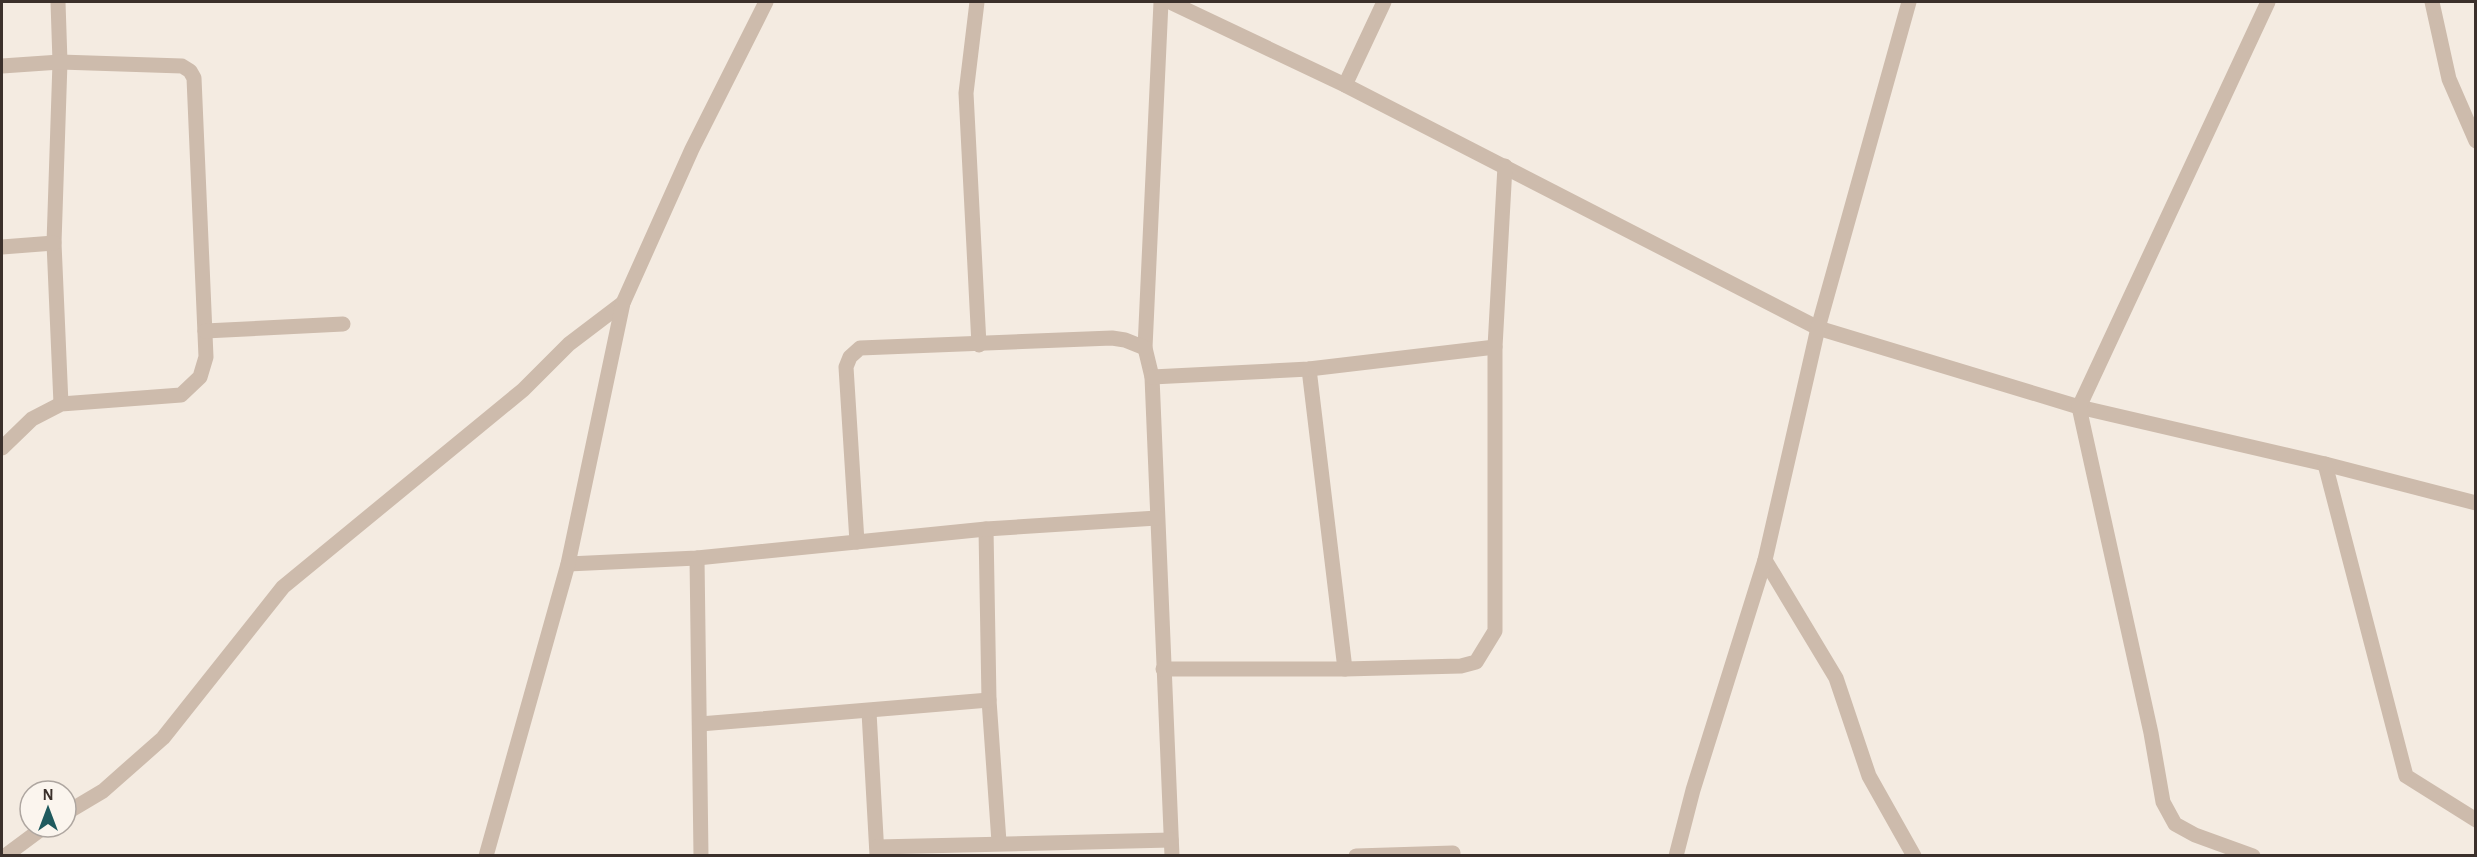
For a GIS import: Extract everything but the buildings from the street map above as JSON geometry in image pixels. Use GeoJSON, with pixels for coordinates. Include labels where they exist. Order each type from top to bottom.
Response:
{"type":"FeatureCollection","features":[{"type":"Feature","properties":{"kind":"street"},"geometry":{"type":"LineString","coordinates":[[58,2],[60,62],[54,243],[61,404]]}},
{"type":"Feature","properties":{"kind":"street"},"geometry":{"type":"LineString","coordinates":[[486,855],[568,564],[623,303],[692,149],[766,2]]}},
{"type":"Feature","properties":{"kind":"street"},"geometry":{"type":"LineString","coordinates":[[977,2],[966,93],[979,345]]}},
{"type":"Feature","properties":{"kind":"street"},"geometry":{"type":"LineString","coordinates":[[1161,2],[1144,348],[1152,377],[1172,855]]}},
{"type":"Feature","properties":{"kind":"street"},"geometry":{"type":"LineString","coordinates":[[1170,2],[1345,85],[1818,328],[2079,407],[2325,464],[2475,503]]}},
{"type":"Feature","properties":{"kind":"street"},"geometry":{"type":"LineString","coordinates":[[1345,85],[1384,2]]}},
{"type":"Feature","properties":{"kind":"street"},"geometry":{"type":"LineString","coordinates":[[1676,855],[1693,790],[1765,560],[1818,328],[1909,2]]}},
{"type":"Feature","properties":{"kind":"street"},"geometry":{"type":"LineString","coordinates":[[2253,855],[2195,835],[2175,824],[2163,802],[2151,733],[2079,407],[2268,2]]}},
{"type":"Feature","properties":{"kind":"street"},"geometry":{"type":"LineString","coordinates":[[2432,2],[2449,79],[2475,141]]}},
{"type":"Feature","properties":{"kind":"street"},"geometry":{"type":"LineString","coordinates":[[2,66],[60,62],[182,66],[190,71],[194,78],[206,357],[200,377],[182,395],[61,404],[32,420],[2,448]]}},
{"type":"Feature","properties":{"kind":"street"},"geometry":{"type":"LineString","coordinates":[[1163,669],[1345,669],[1461,666],[1476,662],[1495,631],[1495,347],[1505,166]]}},
{"type":"Feature","properties":{"kind":"street"},"geometry":{"type":"LineString","coordinates":[[2,247],[54,243]]}},
{"type":"Feature","properties":{"kind":"street"},"geometry":{"type":"LineString","coordinates":[[78,806],[103,791],[163,738],[283,588],[523,390],[569,344],[623,303]]}},
{"type":"Feature","properties":{"kind":"street"},"geometry":{"type":"LineString","coordinates":[[205,331],[343,324]]}},
{"type":"Feature","properties":{"kind":"street"},"geometry":{"type":"LineString","coordinates":[[857,542],[846,367],[850,357],[860,348],[1112,338],[1125,340],[1144,348]]}},
{"type":"Feature","properties":{"kind":"street"},"geometry":{"type":"LineString","coordinates":[[1152,377],[1309,369],[1495,347]]}},
{"type":"Feature","properties":{"kind":"street"},"geometry":{"type":"LineString","coordinates":[[1309,369],[1345,669]]}},
{"type":"Feature","properties":{"kind":"street"},"geometry":{"type":"LineString","coordinates":[[2325,464],[2406,776],[2475,820]]}},
{"type":"Feature","properties":{"kind":"street"},"geometry":{"type":"LineString","coordinates":[[568,564],[697,558],[986,529],[1157,518]]}},
{"type":"Feature","properties":{"kind":"street"},"geometry":{"type":"LineString","coordinates":[[986,529],[989,700],[999,843]]}},
{"type":"Feature","properties":{"kind":"street"},"geometry":{"type":"LineString","coordinates":[[697,558],[701,855]]}},
{"type":"Feature","properties":{"kind":"street"},"geometry":{"type":"LineString","coordinates":[[1765,560],[1836,678],[1869,776],[1914,855]]}},
{"type":"Feature","properties":{"kind":"street"},"geometry":{"type":"LineString","coordinates":[[700,724],[869,712],[989,700]]}},
{"type":"Feature","properties":{"kind":"street"},"geometry":{"type":"LineString","coordinates":[[869,712],[877,851],[999,843],[1171,840]]}},
{"type":"Feature","properties":{"kind":"street"},"geometry":{"type":"LineString","coordinates":[[5,855],[27,839]]}},
{"type":"Feature","properties":{"kind":"street"},"geometry":{"type":"LineString","coordinates":[[1356,855],[1453,853]]}}]}
